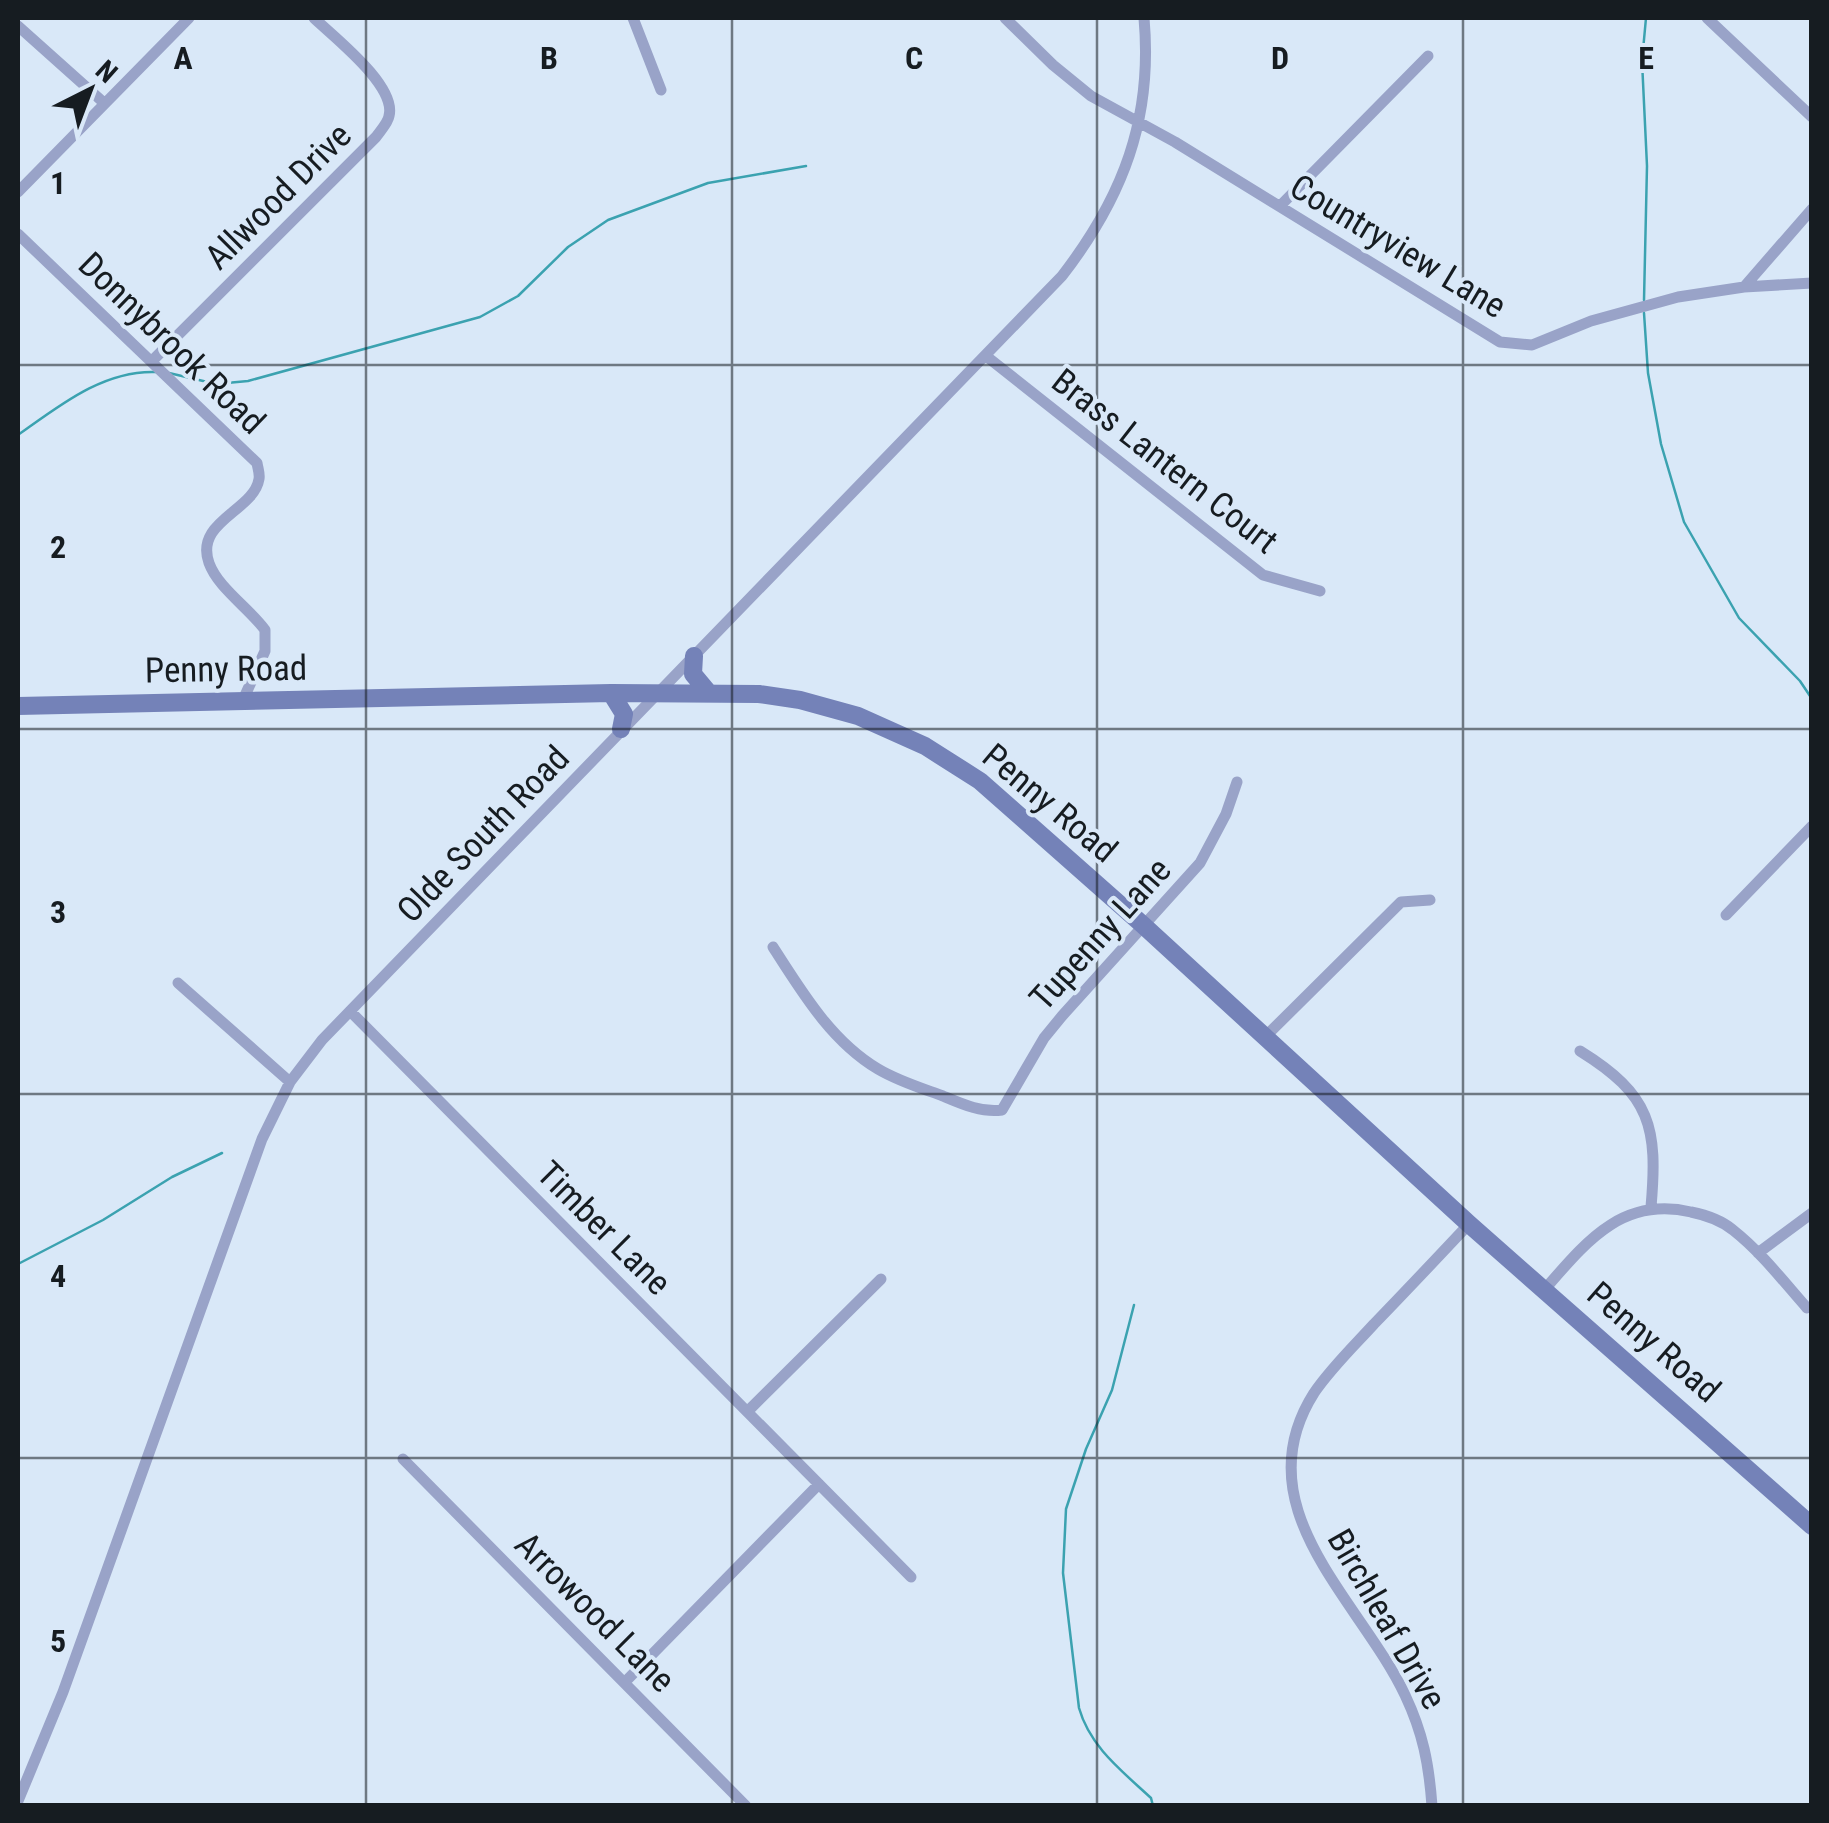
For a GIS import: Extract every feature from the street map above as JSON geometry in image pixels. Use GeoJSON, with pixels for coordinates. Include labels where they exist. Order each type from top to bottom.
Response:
{"type":"FeatureCollection","features":[{"type":"Feature","properties":{"kind":"street"},"geometry":{"type":"LineString","coordinates":[[18,192],[188,18]]}},
{"type":"Feature","properties":{"kind":"street"},"geometry":{"type":"LineString","coordinates":[[632,18],[661,90]]}},
{"type":"Feature","properties":{"kind":"street","name":"Countryview Lane"},"geometry":{"type":"LineString","coordinates":[[1005,18],[1091,96],[1176,142],[1500,342],[1532,345],[1557,333],[1678,297],[1744,287],[1812,283]]}},
{"type":"Feature","properties":{"kind":"street","name":"Olde South Road"},"geometry":{"type":"LineString","coordinates":[[18,1801],[63,1692],[262,1139],[290,1082],[322,1040],[1062,276],[1087,243],[1122,176],[1140,124],[1147,66],[1144,18]]}},
{"type":"Feature","properties":{"kind":"street"},"geometry":{"type":"LineString","coordinates":[[1706,18],[1812,117]]}},
{"type":"Feature","properties":{"kind":"street","name":"Allwood Drive"},"geometry":{"type":"LineString","coordinates":[[152,361],[376,137],[389,118],[390,97],[380,82],[319,19]]}},
{"type":"Feature","properties":{"kind":"street"},"geometry":{"type":"LineString","coordinates":[[18,26],[103,102]]}},
{"type":"Feature","properties":{"kind":"street"},"geometry":{"type":"LineString","coordinates":[[1280,206],[1428,56]]}},
{"type":"Feature","properties":{"kind":"street"},"geometry":{"type":"LineString","coordinates":[[1744,287],[1812,209]]}},
{"type":"Feature","properties":{"kind":"street","name":"Donnybrook Road"},"geometry":{"type":"LineString","coordinates":[[18,234],[257,463],[260,479],[253,491],[212,532],[206,546],[209,564],[265,630],[265,651],[243,700]]}},
{"type":"Feature","properties":{"kind":"street","name":"Brass Lantern Court"},"geometry":{"type":"LineString","coordinates":[[986,356],[1263,575],[1320,591]]}},
{"type":"Feature","properties":{"kind":"street"},"geometry":{"type":"LineString","coordinates":[[694,656],[693,674],[708,692]]}},
{"type":"Feature","properties":{"kind":"street","name":"Penny Road"},"geometry":{"type":"LineString","coordinates":[[18,706],[656,692],[759,694],[800,700],[858,716],[925,746],[980,781],[1469,1224],[1812,1526]]}},
{"type":"Feature","properties":{"kind":"street"},"geometry":{"type":"LineString","coordinates":[[611,693],[624,714],[622,729]]}},
{"type":"Feature","properties":{"kind":"street","name":"Tupenny Lane"},"geometry":{"type":"LineString","coordinates":[[773,946],[825,1022],[861,1058],[903,1081],[990,1112],[1002,1110],[1044,1038],[1210,849],[1237,782]]}},
{"type":"Feature","properties":{"kind":"street"},"geometry":{"type":"LineString","coordinates":[[1726,915],[1812,826]]}},
{"type":"Feature","properties":{"kind":"street"},"geometry":{"type":"LineString","coordinates":[[1266,1037],[1401,902],[1430,900]]}},
{"type":"Feature","properties":{"kind":"street"},"geometry":{"type":"LineString","coordinates":[[178,984],[290,1082]]}},
{"type":"Feature","properties":{"kind":"street","name":"Timber Lane"},"geometry":{"type":"LineString","coordinates":[[350,1011],[911,1577]]}},
{"type":"Feature","properties":{"kind":"street"},"geometry":{"type":"LineString","coordinates":[[1580,1052],[1608,1068],[1628,1087],[1645,1114],[1654,1154],[1651,1208]]}},
{"type":"Feature","properties":{"kind":"street"},"geometry":{"type":"LineString","coordinates":[[1545,1289],[1593,1236],[1616,1220],[1651,1208],[1706,1215],[1731,1228],[1808,1308]]}},
{"type":"Feature","properties":{"kind":"street"},"geometry":{"type":"LineString","coordinates":[[1758,1253],[1812,1213]]}},
{"type":"Feature","properties":{"kind":"street","name":"Birchleaf Drive"},"geometry":{"type":"LineString","coordinates":[[1432,1806],[1428,1754],[1417,1722],[1404,1692],[1312,1550],[1297,1510],[1292,1464],[1297,1430],[1313,1394],[1469,1224]]}},
{"type":"Feature","properties":{"kind":"street"},"geometry":{"type":"LineString","coordinates":[[748,1411],[881,1279]]}},
{"type":"Feature","properties":{"kind":"street","name":"Arrowood Lane"},"geometry":{"type":"LineString","coordinates":[[403,1459],[746,1806]]}},
{"type":"Feature","properties":{"kind":"street"},"geometry":{"type":"LineString","coordinates":[[626,1681],[819,1484]]}},
{"type":"Feature","properties":{"kind":"waterway"},"geometry":{"type":"LineString","coordinates":[[1644,300],[1647,166],[1642,61],[1646,18]]}},
{"type":"Feature","properties":{"kind":"waterway"},"geometry":{"type":"LineString","coordinates":[[169,373],[216,384],[248,381],[480,317],[518,296],[568,247],[608,220],[708,183],[806,166]]}},
{"type":"Feature","properties":{"kind":"waterway"},"geometry":{"type":"LineString","coordinates":[[1644,313],[1648,373],[1661,444],[1684,522],[1739,618],[1800,681],[1812,699]]}},
{"type":"Feature","properties":{"kind":"waterway"},"geometry":{"type":"LineString","coordinates":[[18,435],[100,383],[156,372]]}},
{"type":"Feature","properties":{"kind":"waterway"},"geometry":{"type":"LineString","coordinates":[[18,1264],[222,1153]]}},
{"type":"Feature","properties":{"kind":"waterway"},"geometry":{"type":"LineString","coordinates":[[1134,1305],[1112,1390],[1066,1509],[1063,1573],[1084,1722],[1099,1746],[1151,1798],[1153,1806]]}}]}
